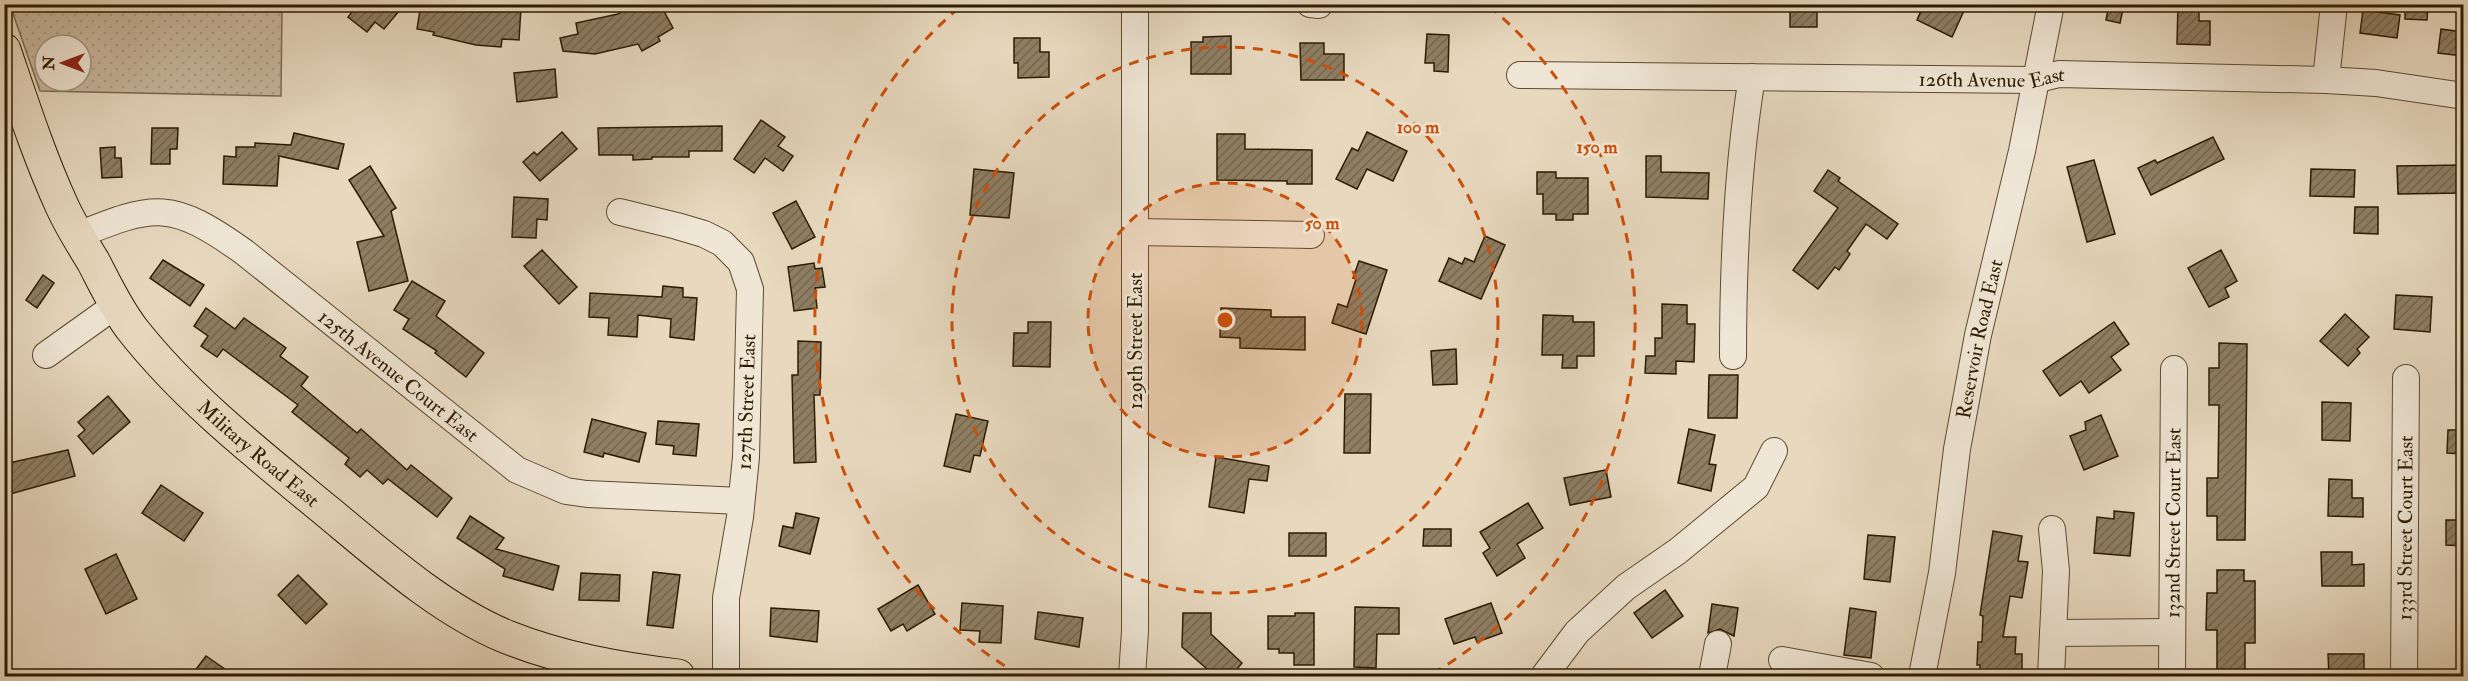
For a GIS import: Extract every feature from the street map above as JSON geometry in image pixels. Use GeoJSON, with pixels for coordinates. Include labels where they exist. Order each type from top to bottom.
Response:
{"type":"FeatureCollection","features":[{"type":"Feature","properties":{"kind":"main road","name":"Military Road East"},"geometry":{"type":"LineString","coordinates":[[4,50],[61,204],[76,236],[116,305],[132,328],[171,373],[231,432],[364,541],[457,610],[506,636],[558,655],[587,662],[678,676]]}},
{"type":"Feature","properties":{"kind":"street","name":"129th Street East"},"geometry":{"type":"LineString","coordinates":[[1132,676],[1135,631],[1136,4]]}},
{"type":"Feature","properties":{"kind":"street"},"geometry":{"type":"LineString","coordinates":[[1310,4],[1319,5]]}},
{"type":"Feature","properties":{"kind":"street","name":"Reservoir Road East"},"geometry":{"type":"LineString","coordinates":[[1922,676],[1942,573],[1957,449],[1978,335],[2022,151],[2051,4]]}},
{"type":"Feature","properties":{"kind":"street"},"geometry":{"type":"LineString","coordinates":[[2326,80],[2334,4]]}},
{"type":"Feature","properties":{"kind":"street","name":"126th Avenue East"},"geometry":{"type":"LineString","coordinates":[[1520,75],[2035,80],[2059,74],[2326,80],[2376,83],[2463,96]]}},
{"type":"Feature","properties":{"kind":"street"},"geometry":{"type":"LineString","coordinates":[[1734,356],[1734,267],[1746,117],[1752,77]]}},
{"type":"Feature","properties":{"kind":"street","name":"125th Avenue Court East"},"geometry":{"type":"LineString","coordinates":[[76,236],[140,212],[185,216],[208,226],[244,252],[517,470],[566,491],[587,494],[741,501]]}},
{"type":"Feature","properties":{"kind":"street","name":"127th Street East"},"geometry":{"type":"LineString","coordinates":[[620,212],[704,234],[722,243],[741,262],[750,289],[748,395],[741,501],[726,598],[726,676]]}},
{"type":"Feature","properties":{"kind":"street"},"geometry":{"type":"LineString","coordinates":[[1135,232],[1311,235]]}},
{"type":"Feature","properties":{"kind":"street"},"geometry":{"type":"LineString","coordinates":[[46,356],[116,305]]}},
{"type":"Feature","properties":{"kind":"street","name":"132nd Street Court East"},"geometry":{"type":"LineString","coordinates":[[2172,676],[2174,369]]}},
{"type":"Feature","properties":{"kind":"street","name":"133rd Street Court East"},"geometry":{"type":"LineString","coordinates":[[2404,676],[2406,378]]}},
{"type":"Feature","properties":{"kind":"street"},"geometry":{"type":"LineString","coordinates":[[1544,676],[1577,632],[1626,587],[1678,551],[1756,487],[1774,451]]}},
{"type":"Feature","properties":{"kind":"street"},"geometry":{"type":"LineString","coordinates":[[2051,676],[2056,571],[2052,529]]}},
{"type":"Feature","properties":{"kind":"street"},"geometry":{"type":"LineString","coordinates":[[2052,633],[2172,632]]}},
{"type":"Feature","properties":{"kind":"street"},"geometry":{"type":"LineString","coordinates":[[1712,676],[1718,644]]}},
{"type":"Feature","properties":{"kind":"street"},"geometry":{"type":"LineString","coordinates":[[1782,660],[1870,676]]}},
{"type":"Feature","properties":{"kind":"shaded area"},"geometry":{"type":"Polygon","coordinates":[[[10,5],[282,5],[281,96],[93,92],[93,33],[33,33],[33,71],[10,5]]]}},
{"type":"Feature","properties":{"kind":"building"},"geometry":{"type":"Polygon","coordinates":[[[358,4],[391,4],[399,11],[384,29],[375,22],[367,32],[348,17],[358,4]]]}},
{"type":"Feature","properties":{"kind":"building"},"geometry":{"type":"Polygon","coordinates":[[[421,4],[439,4],[479,12],[479,4],[521,7],[519,40],[502,39],[501,47],[476,45],[433,35],[434,32],[417,29],[421,4]]]}},
{"type":"Feature","properties":{"kind":"building"},"geometry":{"type":"Polygon","coordinates":[[[634,4],[660,4],[673,28],[658,37],[660,41],[642,51],[638,44],[595,54],[563,51],[560,38],[578,34],[576,23],[618,14],[634,4]]]}},
{"type":"Feature","properties":{"kind":"building"},"geometry":{"type":"Polygon","coordinates":[[[1790,4],[1817,4],[1817,27],[1790,27],[1790,4]]]}},
{"type":"Feature","properties":{"kind":"building"},"geometry":{"type":"Polygon","coordinates":[[[1924,4],[1967,4],[1952,37],[1917,20],[1924,4]]]}},
{"type":"Feature","properties":{"kind":"building"},"geometry":{"type":"Polygon","coordinates":[[[2109,4],[2124,4],[2120,23],[2106,20],[2109,4]]]}},
{"type":"Feature","properties":{"kind":"building"},"geometry":{"type":"Polygon","coordinates":[[[2178,4],[2199,4],[2199,21],[2210,21],[2210,45],[2177,44],[2178,4]]]}},
{"type":"Feature","properties":{"kind":"building"},"geometry":{"type":"Polygon","coordinates":[[[2405,4],[2428,4],[2427,20],[2405,19],[2405,4]]]}},
{"type":"Feature","properties":{"kind":"building"},"geometry":{"type":"Polygon","coordinates":[[[2363,10],[2400,15],[2397,38],[2360,33],[2363,10]]]}},
{"type":"Feature","properties":{"kind":"building"},"geometry":{"type":"Polygon","coordinates":[[[2441,29],[2463,32],[2463,56],[2438,53],[2441,29]]]}},
{"type":"Feature","properties":{"kind":"building"},"geometry":{"type":"Polygon","coordinates":[[[1427,34],[1449,35],[1448,72],[1434,71],[1434,63],[1425,63],[1427,34]]]}},
{"type":"Feature","properties":{"kind":"building"},"geometry":{"type":"Polygon","coordinates":[[[1231,36],[1231,74],[1191,74],[1191,42],[1203,42],[1203,37],[1231,36]]]}},
{"type":"Feature","properties":{"kind":"building"},"geometry":{"type":"Polygon","coordinates":[[[1014,38],[1040,38],[1040,52],[1049,52],[1049,77],[1018,78],[1018,63],[1014,63],[1014,38]]]}},
{"type":"Feature","properties":{"kind":"building"},"geometry":{"type":"Polygon","coordinates":[[[1300,43],[1324,43],[1324,54],[1344,54],[1344,80],[1301,80],[1300,43]]]}},
{"type":"Feature","properties":{"kind":"building"},"geometry":{"type":"Polygon","coordinates":[[[555,69],[557,97],[517,102],[514,73],[555,69]]]}},
{"type":"Feature","properties":{"kind":"building"},"geometry":{"type":"Polygon","coordinates":[[[761,120],[785,137],[778,146],[793,156],[783,171],[765,158],[754,173],[734,159],[761,120]]]}},
{"type":"Feature","properties":{"kind":"building"},"geometry":{"type":"Polygon","coordinates":[[[722,126],[722,151],[689,151],[689,157],[652,157],[652,159],[633,160],[633,155],[599,155],[598,128],[722,126]]]}},
{"type":"Feature","properties":{"kind":"building"},"geometry":{"type":"Polygon","coordinates":[[[152,128],[178,128],[177,149],[170,149],[170,164],[151,164],[152,128]]]}},
{"type":"Feature","properties":{"kind":"building"},"geometry":{"type":"Polygon","coordinates":[[[562,132],[577,149],[540,181],[523,162],[534,152],[537,155],[562,132]]]}},
{"type":"Feature","properties":{"kind":"building"},"geometry":{"type":"Polygon","coordinates":[[[1367,132],[1407,151],[1393,181],[1367,169],[1357,189],[1336,179],[1352,148],[1358,151],[1367,132]]]}},
{"type":"Feature","properties":{"kind":"building"},"geometry":{"type":"Polygon","coordinates":[[[294,133],[344,144],[338,169],[279,156],[277,186],[223,184],[224,156],[236,157],[236,147],[255,147],[255,143],[291,145],[294,133]]]}},
{"type":"Feature","properties":{"kind":"building"},"geometry":{"type":"Polygon","coordinates":[[[1217,134],[1245,134],[1245,149],[1312,150],[1312,184],[1287,184],[1287,181],[1217,180],[1217,134]]]}},
{"type":"Feature","properties":{"kind":"building"},"geometry":{"type":"Polygon","coordinates":[[[2213,137],[2224,159],[2151,195],[2138,168],[2155,160],[2157,163],[2213,137]]]}},
{"type":"Feature","properties":{"kind":"building"},"geometry":{"type":"Polygon","coordinates":[[[115,147],[115,158],[121,158],[122,177],[102,178],[100,148],[115,147]]]}},
{"type":"Feature","properties":{"kind":"building"},"geometry":{"type":"Polygon","coordinates":[[[1646,156],[1661,156],[1661,172],[1709,173],[1708,199],[1646,197],[1646,156]]]}},
{"type":"Feature","properties":{"kind":"building"},"geometry":{"type":"Polygon","coordinates":[[[2094,160],[2115,234],[2087,242],[2067,167],[2094,160]]]}},
{"type":"Feature","properties":{"kind":"building"},"geometry":{"type":"Polygon","coordinates":[[[2463,165],[2463,193],[2398,194],[2397,166],[2463,165]]]}},
{"type":"Feature","properties":{"kind":"building"},"geometry":{"type":"Polygon","coordinates":[[[370,166],[396,208],[391,211],[408,281],[369,291],[357,242],[384,236],[349,180],[370,166]]]}},
{"type":"Feature","properties":{"kind":"building"},"geometry":{"type":"Polygon","coordinates":[[[974,169],[1014,173],[1009,218],[970,215],[974,169]]]}},
{"type":"Feature","properties":{"kind":"building"},"geometry":{"type":"Polygon","coordinates":[[[2311,169],[2355,170],[2354,197],[2310,196],[2311,169]]]}},
{"type":"Feature","properties":{"kind":"building"},"geometry":{"type":"Polygon","coordinates":[[[1828,170],[1840,178],[1838,181],[1898,224],[1887,239],[1866,224],[1847,251],[1850,254],[1839,270],[1835,267],[1818,289],[1793,270],[1838,208],[1814,191],[1828,170]]]}},
{"type":"Feature","properties":{"kind":"building"},"geometry":{"type":"Polygon","coordinates":[[[1537,172],[1556,172],[1556,178],[1588,178],[1588,214],[1573,214],[1573,220],[1556,220],[1556,214],[1543,214],[1543,194],[1537,194],[1537,172]]]}},
{"type":"Feature","properties":{"kind":"building"},"geometry":{"type":"Polygon","coordinates":[[[514,197],[548,199],[547,220],[537,219],[536,238],[512,237],[514,197]]]}},
{"type":"Feature","properties":{"kind":"building"},"geometry":{"type":"Polygon","coordinates":[[[796,201],[815,237],[792,249],[773,213],[796,201]]]}},
{"type":"Feature","properties":{"kind":"building"},"geometry":{"type":"Polygon","coordinates":[[[2355,207],[2378,207],[2378,234],[2354,233],[2355,207]]]}},
{"type":"Feature","properties":{"kind":"building"},"geometry":{"type":"Polygon","coordinates":[[[1485,236],[1505,245],[1481,299],[1439,281],[1449,258],[1462,264],[1465,258],[1474,262],[1485,236]]]}},
{"type":"Feature","properties":{"kind":"building"},"geometry":{"type":"Polygon","coordinates":[[[542,250],[577,287],[559,304],[524,266],[542,250]]]}},
{"type":"Feature","properties":{"kind":"building"},"geometry":{"type":"Polygon","coordinates":[[[2221,250],[2237,281],[2225,288],[2229,297],[2209,307],[2188,268],[2221,250]]]}},
{"type":"Feature","properties":{"kind":"building"},"geometry":{"type":"Polygon","coordinates":[[[163,260],[204,285],[190,306],[150,278],[163,260]]]}},
{"type":"Feature","properties":{"kind":"building"},"geometry":{"type":"Polygon","coordinates":[[[1359,261],[1387,270],[1366,334],[1332,323],[1338,304],[1347,307],[1359,261]]]}},
{"type":"Feature","properties":{"kind":"building"},"geometry":{"type":"Polygon","coordinates":[[[814,263],[815,269],[822,268],[825,287],[815,288],[817,308],[794,311],[788,267],[814,263]]]}},
{"type":"Feature","properties":{"kind":"building"},"geometry":{"type":"Polygon","coordinates":[[[43,275],[54,283],[37,308],[26,300],[43,275]]]}},
{"type":"Feature","properties":{"kind":"building"},"geometry":{"type":"Polygon","coordinates":[[[412,281],[445,301],[436,316],[484,353],[466,377],[435,353],[437,351],[403,329],[409,319],[394,310],[412,281]]]}},
{"type":"Feature","properties":{"kind":"building"},"geometry":{"type":"Polygon","coordinates":[[[663,286],[683,288],[683,297],[697,298],[694,340],[670,337],[671,319],[638,315],[637,337],[608,335],[609,318],[589,317],[590,293],[662,297],[663,286]]]}},
{"type":"Feature","properties":{"kind":"building"},"geometry":{"type":"Polygon","coordinates":[[[2396,295],[2432,297],[2430,332],[2394,329],[2396,295]]]}},
{"type":"Feature","properties":{"kind":"building"},"geometry":{"type":"Polygon","coordinates":[[[1662,304],[1687,305],[1687,324],[1695,324],[1694,362],[1676,361],[1676,374],[1645,373],[1646,356],[1655,356],[1655,338],[1662,338],[1662,304]]]}},
{"type":"Feature","properties":{"kind":"building"},"geometry":{"type":"Polygon","coordinates":[[[206,308],[235,329],[244,318],[286,348],[280,356],[308,377],[301,386],[357,433],[361,429],[407,470],[411,465],[452,498],[437,517],[388,479],[383,484],[367,470],[360,477],[345,464],[349,458],[292,412],[298,405],[223,349],[217,357],[201,346],[208,336],[194,326],[206,308]]]}},
{"type":"Feature","properties":{"kind":"building"},"geometry":{"type":"Polygon","coordinates":[[[1221,308],[1271,310],[1271,317],[1305,317],[1305,350],[1240,348],[1240,338],[1220,337],[1221,308]]]}},
{"type":"Feature","properties":{"kind":"building"},"geometry":{"type":"Polygon","coordinates":[[[2345,314],[2369,337],[2357,349],[2360,353],[2348,366],[2320,341],[2345,314]]]}},
{"type":"Feature","properties":{"kind":"building"},"geometry":{"type":"Polygon","coordinates":[[[1543,315],[1573,316],[1573,322],[1594,322],[1594,356],[1577,356],[1577,368],[1562,368],[1563,355],[1542,355],[1543,315]]]}},
{"type":"Feature","properties":{"kind":"building"},"geometry":{"type":"Polygon","coordinates":[[[1028,322],[1051,322],[1050,367],[1013,366],[1014,333],[1028,333],[1028,322]]]}},
{"type":"Feature","properties":{"kind":"building"},"geometry":{"type":"Polygon","coordinates":[[[2114,322],[2129,344],[2111,357],[2121,370],[2089,393],[2081,381],[2060,396],[2043,371],[2114,322]]]}},
{"type":"Feature","properties":{"kind":"building"},"geometry":{"type":"Polygon","coordinates":[[[798,341],[821,342],[820,395],[814,395],[816,462],[794,463],[792,375],[798,375],[798,341]]]}},
{"type":"Feature","properties":{"kind":"building"},"geometry":{"type":"Polygon","coordinates":[[[2219,343],[2247,344],[2245,540],[2217,540],[2217,516],[2207,516],[2207,478],[2218,478],[2219,405],[2209,405],[2209,368],[2219,368],[2219,343]]]}},
{"type":"Feature","properties":{"kind":"building"},"geometry":{"type":"Polygon","coordinates":[[[1456,349],[1457,384],[1433,385],[1431,351],[1456,349]]]}},
{"type":"Feature","properties":{"kind":"building"},"geometry":{"type":"Polygon","coordinates":[[[1709,375],[1738,375],[1737,418],[1708,418],[1709,375]]]}},
{"type":"Feature","properties":{"kind":"building"},"geometry":{"type":"Polygon","coordinates":[[[1345,394],[1371,394],[1370,453],[1344,453],[1345,394]]]}},
{"type":"Feature","properties":{"kind":"building"},"geometry":{"type":"Polygon","coordinates":[[[108,396],[130,422],[93,454],[78,436],[85,430],[78,422],[108,396]]]}},
{"type":"Feature","properties":{"kind":"building"},"geometry":{"type":"Polygon","coordinates":[[[2322,402],[2351,403],[2350,441],[2322,440],[2322,402]]]}},
{"type":"Feature","properties":{"kind":"building"},"geometry":{"type":"Polygon","coordinates":[[[956,414],[988,421],[980,456],[974,455],[970,472],[944,466],[956,414]]]}},
{"type":"Feature","properties":{"kind":"building"},"geometry":{"type":"Polygon","coordinates":[[[2101,415],[2118,456],[2084,470],[2070,436],[2086,430],[2085,422],[2101,415]]]}},
{"type":"Feature","properties":{"kind":"building"},"geometry":{"type":"Polygon","coordinates":[[[592,419],[646,433],[639,462],[604,453],[603,457],[584,452],[592,419]]]}},
{"type":"Feature","properties":{"kind":"building"},"geometry":{"type":"Polygon","coordinates":[[[658,421],[699,424],[696,456],[673,454],[674,446],[656,444],[658,421]]]}},
{"type":"Feature","properties":{"kind":"building"},"geometry":{"type":"Polygon","coordinates":[[[1689,429],[1715,435],[1709,464],[1716,465],[1711,491],[1678,483],[1689,429]]]}},
{"type":"Feature","properties":{"kind":"building"},"geometry":{"type":"Polygon","coordinates":[[[2448,430],[2463,430],[2463,454],[2447,453],[2448,430]]]}},
{"type":"Feature","properties":{"kind":"building"},"geometry":{"type":"Polygon","coordinates":[[[68,450],[75,476],[10,494],[4,464],[68,450]]]}},
{"type":"Feature","properties":{"kind":"building"},"geometry":{"type":"Polygon","coordinates":[[[1216,457],[1269,466],[1267,481],[1249,479],[1244,513],[1209,507],[1216,457]]]}},
{"type":"Feature","properties":{"kind":"building"},"geometry":{"type":"Polygon","coordinates":[[[1606,470],[1611,497],[1570,505],[1564,478],[1606,470]]]}},
{"type":"Feature","properties":{"kind":"building"},"geometry":{"type":"Polygon","coordinates":[[[2329,479],[2352,480],[2352,498],[2363,498],[2363,517],[2328,516],[2329,479]]]}},
{"type":"Feature","properties":{"kind":"building"},"geometry":{"type":"Polygon","coordinates":[[[161,485],[203,513],[184,541],[142,513],[161,485]]]}},
{"type":"Feature","properties":{"kind":"building"},"geometry":{"type":"Polygon","coordinates":[[[1528,503],[1543,528],[1517,544],[1525,558],[1497,576],[1483,553],[1490,548],[1480,532],[1528,503]]]}},
{"type":"Feature","properties":{"kind":"building"},"geometry":{"type":"Polygon","coordinates":[[[2114,511],[2134,513],[2130,556],[2094,553],[2097,517],[2114,519],[2114,511]]]}},
{"type":"Feature","properties":{"kind":"building"},"geometry":{"type":"Polygon","coordinates":[[[796,513],[819,518],[810,554],[779,546],[783,526],[793,528],[796,513]]]}},
{"type":"Feature","properties":{"kind":"building"},"geometry":{"type":"Polygon","coordinates":[[[470,516],[504,538],[496,549],[559,566],[553,590],[503,576],[505,569],[457,538],[470,516]]]}},
{"type":"Feature","properties":{"kind":"building"},"geometry":{"type":"Polygon","coordinates":[[[2446,520],[2463,520],[2463,546],[2446,545],[2446,520]]]}},
{"type":"Feature","properties":{"kind":"building"},"geometry":{"type":"Polygon","coordinates":[[[1424,529],[1451,529],[1451,546],[1423,546],[1424,529]]]}},
{"type":"Feature","properties":{"kind":"building"},"geometry":{"type":"Polygon","coordinates":[[[1993,531],[2022,536],[2018,561],[2028,562],[2022,598],[2010,596],[2003,637],[2016,637],[2015,654],[2022,654],[2022,676],[1980,676],[1980,665],[1977,665],[1978,642],[1982,642],[1983,616],[1980,615],[1993,531]]]}},
{"type":"Feature","properties":{"kind":"building"},"geometry":{"type":"Polygon","coordinates":[[[1289,533],[1326,533],[1326,556],[1289,556],[1289,533]]]}},
{"type":"Feature","properties":{"kind":"building"},"geometry":{"type":"Polygon","coordinates":[[[1868,535],[1895,537],[1890,582],[1864,579],[1868,535]]]}},
{"type":"Feature","properties":{"kind":"building"},"geometry":{"type":"Polygon","coordinates":[[[2321,552],[2352,552],[2352,565],[2364,564],[2364,586],[2322,586],[2321,552]]]}},
{"type":"Feature","properties":{"kind":"building"},"geometry":{"type":"Polygon","coordinates":[[[116,554],[137,599],[106,614],[85,569],[116,554]]]}},
{"type":"Feature","properties":{"kind":"building"},"geometry":{"type":"Polygon","coordinates":[[[2217,570],[2244,570],[2244,581],[2255,581],[2255,643],[2245,643],[2245,676],[2217,676],[2217,630],[2206,630],[2207,593],[2217,593],[2217,570]]]}},
{"type":"Feature","properties":{"kind":"building"},"geometry":{"type":"Polygon","coordinates":[[[653,572],[680,575],[673,628],[647,625],[653,572]]]}},
{"type":"Feature","properties":{"kind":"building"},"geometry":{"type":"Polygon","coordinates":[[[581,573],[620,575],[619,601],[579,600],[581,573]]]}},
{"type":"Feature","properties":{"kind":"building"},"geometry":{"type":"Polygon","coordinates":[[[298,575],[327,604],[306,624],[278,595],[298,575]]]}},
{"type":"Feature","properties":{"kind":"building"},"geometry":{"type":"Polygon","coordinates":[[[918,585],[935,614],[907,631],[903,624],[891,631],[878,609],[918,585]]]}},
{"type":"Feature","properties":{"kind":"building"},"geometry":{"type":"Polygon","coordinates":[[[1665,590],[1683,616],[1652,638],[1634,613],[1665,590]]]}},
{"type":"Feature","properties":{"kind":"building"},"geometry":{"type":"Polygon","coordinates":[[[962,603],[1003,606],[1001,643],[979,642],[980,631],[960,630],[962,603]]]}},
{"type":"Feature","properties":{"kind":"building"},"geometry":{"type":"Polygon","coordinates":[[[1491,603],[1502,633],[1477,642],[1475,637],[1454,644],[1445,619],[1491,603]]]}},
{"type":"Feature","properties":{"kind":"building"},"geometry":{"type":"Polygon","coordinates":[[[1712,604],[1738,608],[1734,636],[1720,629],[1708,633],[1712,604]]]}},
{"type":"Feature","properties":{"kind":"building"},"geometry":{"type":"Polygon","coordinates":[[[1355,607],[1399,608],[1399,634],[1377,634],[1376,668],[1354,667],[1355,607]]]}},
{"type":"Feature","properties":{"kind":"building"},"geometry":{"type":"Polygon","coordinates":[[[771,608],[819,611],[817,642],[770,636],[771,608]]]}},
{"type":"Feature","properties":{"kind":"building"},"geometry":{"type":"Polygon","coordinates":[[[1850,608],[1876,612],[1871,658],[1844,655],[1850,608]]]}},
{"type":"Feature","properties":{"kind":"building"},"geometry":{"type":"Polygon","coordinates":[[[1038,612],[1083,618],[1079,647],[1035,639],[1038,612]]]}},
{"type":"Feature","properties":{"kind":"building"},"geometry":{"type":"Polygon","coordinates":[[[1183,613],[1211,613],[1211,634],[1242,663],[1231,676],[1215,676],[1182,647],[1183,613]]]}},
{"type":"Feature","properties":{"kind":"building"},"geometry":{"type":"Polygon","coordinates":[[[1295,613],[1314,613],[1314,665],[1294,665],[1294,653],[1279,653],[1279,649],[1268,649],[1268,616],[1295,616],[1295,613]]]}},
{"type":"Feature","properties":{"kind":"building"},"geometry":{"type":"Polygon","coordinates":[[[2328,654],[2364,654],[2364,676],[2329,676],[2328,654]]]}},
{"type":"Feature","properties":{"kind":"building"},"geometry":{"type":"Polygon","coordinates":[[[206,656],[235,676],[191,676],[206,656]]]}}]}
